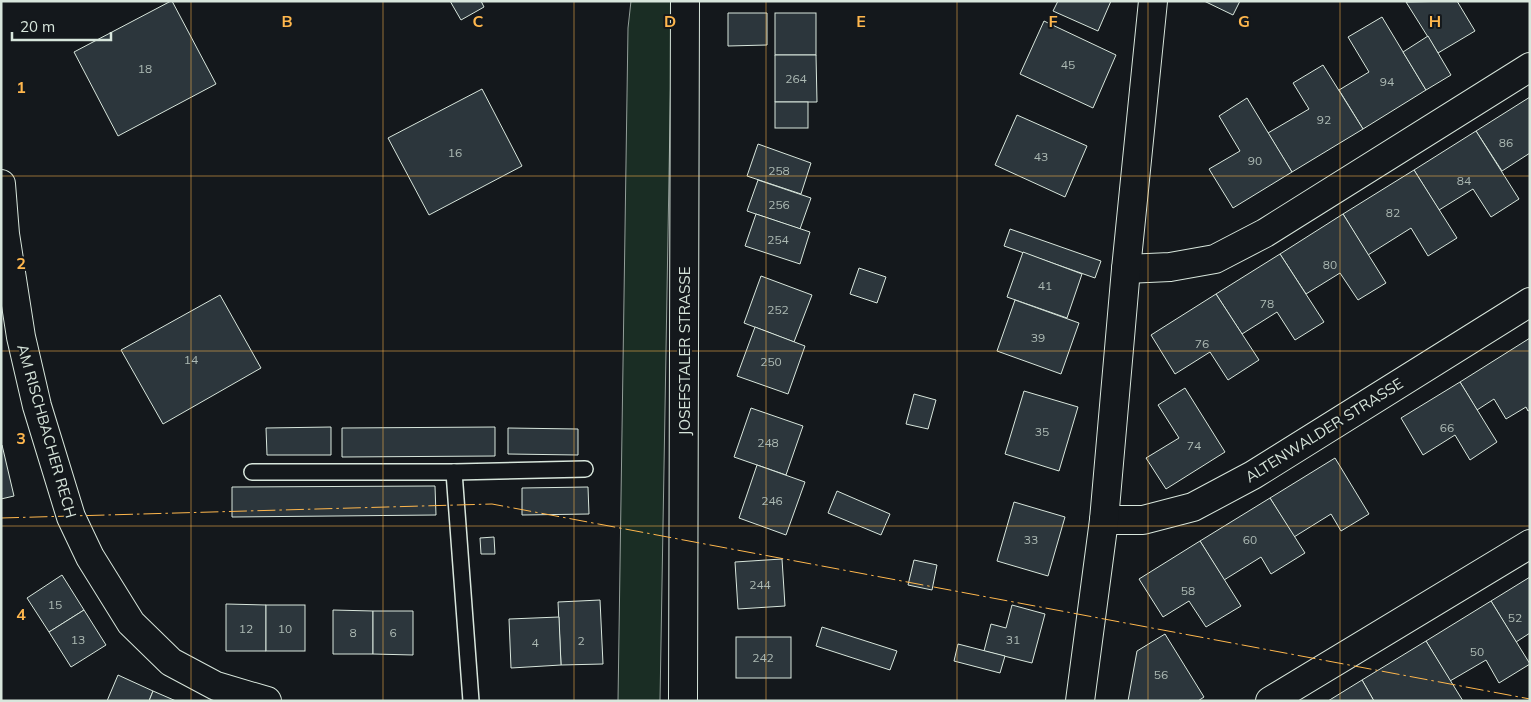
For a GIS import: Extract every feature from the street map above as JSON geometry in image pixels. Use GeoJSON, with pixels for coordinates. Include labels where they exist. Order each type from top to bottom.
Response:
{"type":"FeatureCollection","features":[{"type":"Feature","properties":{"kind":"street","name":"JOSEFSTALER STRASSE"},"geometry":{"type":"LineString","coordinates":[[683,701],[685,1]]}},
{"type":"Feature","properties":{"kind":"street"},"geometry":{"type":"LineString","coordinates":[[1080,701],[1104,520],[1152,1]]}},
{"type":"Feature","properties":{"kind":"street"},"geometry":{"type":"LineString","coordinates":[[1126,268],[1170,268],[1215,258],[1265,234],[1530,67]]}},
{"type":"Feature","properties":{"kind":"street","name":"AM RISCHBACHER RECH"},"geometry":{"type":"LineString","coordinates":[[1,184],[5,234],[21,337],[33,389],[71,517],[90,557],[130,623],[171,662],[216,686],[267,701]]}},
{"type":"Feature","properties":{"kind":"street","name":"ALTENWALDER STRASSE"},"geometry":{"type":"LineString","coordinates":[[1104,520],[1143,520],[1193,507],[1254,475],[1530,302]]}},
{"type":"Feature","properties":{"kind":"street"},"geometry":{"type":"LineString","coordinates":[[1270,701],[1530,544]]}},
{"type":"Feature","properties":{"kind":"lane"},"geometry":{"type":"LineString","coordinates":[[252,472],[454,472],[585,469]]}},
{"type":"Feature","properties":{"kind":"lane"},"geometry":{"type":"LineString","coordinates":[[454,472],[471,701]]}},
{"type":"Feature","properties":{"kind":"green space"},"geometry":{"type":"Polygon","coordinates":[[[631,1],[672,1],[660,701],[618,701],[628,28],[631,1]]]}},
{"type":"Feature","properties":{"kind":"building"},"geometry":{"type":"Polygon","coordinates":[[[171,1],[216,84],[118,136],[74,52],[171,1]]]}},
{"type":"Feature","properties":{"kind":"building"},"geometry":{"type":"Polygon","coordinates":[[[450,1],[481,1],[484,7],[461,20],[450,1]]]}},
{"type":"Feature","properties":{"kind":"building"},"geometry":{"type":"Polygon","coordinates":[[[1058,1],[1111,1],[1098,31],[1053,11],[1058,1]]]}},
{"type":"Feature","properties":{"kind":"building"},"geometry":{"type":"Polygon","coordinates":[[[1204,1],[1240,1],[1233,15],[1204,1]]]}},
{"type":"Feature","properties":{"kind":"building"},"geometry":{"type":"Polygon","coordinates":[[[1457,1],[1475,31],[1438,53],[1406,2],[1457,1]]]}},
{"type":"Feature","properties":{"kind":"building"},"geometry":{"type":"Polygon","coordinates":[[[728,13],[767,13],[767,45],[728,46],[728,13]]]}},
{"type":"Feature","properties":{"kind":"building"},"geometry":{"type":"Polygon","coordinates":[[[775,13],[816,13],[816,55],[775,55],[775,13]]]}},
{"type":"Feature","properties":{"kind":"building"},"geometry":{"type":"Polygon","coordinates":[[[1382,17],[1426,90],[1363,129],[1339,90],[1369,72],[1348,37],[1382,17]]]}},
{"type":"Feature","properties":{"kind":"building"},"geometry":{"type":"Polygon","coordinates":[[[1044,21],[1116,55],[1093,108],[1020,74],[1044,21]]]}},
{"type":"Feature","properties":{"kind":"building"},"geometry":{"type":"Polygon","coordinates":[[[1428,36],[1451,75],[1426,90],[1403,52],[1428,36]]]}},
{"type":"Feature","properties":{"kind":"building"},"geometry":{"type":"Polygon","coordinates":[[[775,55],[816,55],[817,102],[775,102],[775,55]]]}},
{"type":"Feature","properties":{"kind":"building"},"geometry":{"type":"Polygon","coordinates":[[[1323,65],[1363,129],[1292,172],[1268,133],[1309,109],[1293,83],[1323,65]]]}},
{"type":"Feature","properties":{"kind":"building"},"geometry":{"type":"Polygon","coordinates":[[[482,89],[522,166],[429,215],[388,138],[482,89]]]}},
{"type":"Feature","properties":{"kind":"building"},"geometry":{"type":"Polygon","coordinates":[[[1530,97],[1530,153],[1502,171],[1476,131],[1530,97]]]}},
{"type":"Feature","properties":{"kind":"building"},"geometry":{"type":"Polygon","coordinates":[[[1247,98],[1292,172],[1233,208],[1209,169],[1240,151],[1219,116],[1247,98]]]}},
{"type":"Feature","properties":{"kind":"building"},"geometry":{"type":"Polygon","coordinates":[[[775,102],[808,102],[808,128],[775,128],[775,102]]]}},
{"type":"Feature","properties":{"kind":"building"},"geometry":{"type":"Polygon","coordinates":[[[1017,115],[1087,146],[1065,197],[995,165],[1017,115]]]}},
{"type":"Feature","properties":{"kind":"building"},"geometry":{"type":"Polygon","coordinates":[[[1476,131],[1519,199],[1491,217],[1473,189],[1439,210],[1414,170],[1476,131]]]}},
{"type":"Feature","properties":{"kind":"building"},"geometry":{"type":"Polygon","coordinates":[[[758,144],[811,163],[801,194],[747,176],[758,144]]]}},
{"type":"Feature","properties":{"kind":"building"},"geometry":{"type":"Polygon","coordinates":[[[1414,170],[1457,238],[1428,256],[1411,228],[1368,255],[1343,214],[1414,170]]]}},
{"type":"Feature","properties":{"kind":"building"},"geometry":{"type":"Polygon","coordinates":[[[758,180],[811,198],[800,229],[747,211],[758,180]]]}},
{"type":"Feature","properties":{"kind":"building"},"geometry":{"type":"Polygon","coordinates":[[[756,214],[810,232],[800,264],[745,246],[756,214]]]}},
{"type":"Feature","properties":{"kind":"building"},"geometry":{"type":"Polygon","coordinates":[[[1343,214],[1386,283],[1358,300],[1340,273],[1306,294],[1280,254],[1343,214]]]}},
{"type":"Feature","properties":{"kind":"building"},"geometry":{"type":"Polygon","coordinates":[[[1010,229],[1101,261],[1095,278],[1004,246],[1010,229]]]}},
{"type":"Feature","properties":{"kind":"building"},"geometry":{"type":"Polygon","coordinates":[[[1023,252],[1082,274],[1067,318],[1007,297],[1023,252]]]}},
{"type":"Feature","properties":{"kind":"building"},"geometry":{"type":"Polygon","coordinates":[[[1280,254],[1324,322],[1295,340],[1277,312],[1242,334],[1216,294],[1280,254]]]}},
{"type":"Feature","properties":{"kind":"building"},"geometry":{"type":"Polygon","coordinates":[[[859,268],[886,277],[877,303],[850,294],[859,268]]]}},
{"type":"Feature","properties":{"kind":"building"},"geometry":{"type":"Polygon","coordinates":[[[761,276],[812,295],[794,342],[744,323],[761,276]]]}},
{"type":"Feature","properties":{"kind":"building"},"geometry":{"type":"Polygon","coordinates":[[[1216,294],[1259,360],[1228,380],[1210,352],[1175,374],[1151,335],[1216,294]]]}},
{"type":"Feature","properties":{"kind":"building"},"geometry":{"type":"Polygon","coordinates":[[[220,295],[261,368],[163,424],[121,350],[220,295]]]}},
{"type":"Feature","properties":{"kind":"building"},"geometry":{"type":"Polygon","coordinates":[[[1015,300],[1079,323],[1061,374],[997,351],[1015,300]]]}},
{"type":"Feature","properties":{"kind":"building"},"geometry":{"type":"Polygon","coordinates":[[[755,327],[805,346],[788,394],[737,376],[755,327]]]}},
{"type":"Feature","properties":{"kind":"building"},"geometry":{"type":"Polygon","coordinates":[[[1530,338],[1530,410],[1528,411],[1526,407],[1506,419],[1494,399],[1477,410],[1460,382],[1530,338]]]}},
{"type":"Feature","properties":{"kind":"building"},"geometry":{"type":"Polygon","coordinates":[[[1460,382],[1497,442],[1470,460],[1455,435],[1423,455],[1401,418],[1460,382]]]}},
{"type":"Feature","properties":{"kind":"building"},"geometry":{"type":"Polygon","coordinates":[[[1185,388],[1225,452],[1166,489],[1146,458],[1179,438],[1158,405],[1185,388]]]}},
{"type":"Feature","properties":{"kind":"building"},"geometry":{"type":"Polygon","coordinates":[[[1024,391],[1078,407],[1059,471],[1005,454],[1024,391]]]}},
{"type":"Feature","properties":{"kind":"building"},"geometry":{"type":"Polygon","coordinates":[[[914,394],[936,400],[928,429],[906,424],[914,394]]]}},
{"type":"Feature","properties":{"kind":"building"},"geometry":{"type":"Polygon","coordinates":[[[751,408],[803,426],[786,475],[734,457],[751,408]]]}},
{"type":"Feature","properties":{"kind":"building"},"geometry":{"type":"Polygon","coordinates":[[[331,427],[331,455],[267,455],[266,428],[331,427]]]}},
{"type":"Feature","properties":{"kind":"building"},"geometry":{"type":"Polygon","coordinates":[[[495,427],[495,456],[342,457],[342,428],[495,427]]]}},
{"type":"Feature","properties":{"kind":"building"},"geometry":{"type":"Polygon","coordinates":[[[508,428],[578,429],[578,455],[508,454],[508,428]]]}},
{"type":"Feature","properties":{"kind":"building"},"geometry":{"type":"Polygon","coordinates":[[[1,445],[14,496],[1,499],[1,445]]]}},
{"type":"Feature","properties":{"kind":"building"},"geometry":{"type":"Polygon","coordinates":[[[1335,458],[1369,514],[1341,531],[1331,514],[1294,537],[1270,498],[1335,458]]]}},
{"type":"Feature","properties":{"kind":"building"},"geometry":{"type":"Polygon","coordinates":[[[757,465],[805,482],[786,535],[739,518],[757,465]]]}},
{"type":"Feature","properties":{"kind":"building"},"geometry":{"type":"Polygon","coordinates":[[[435,486],[436,515],[232,517],[232,487],[435,486]]]}},
{"type":"Feature","properties":{"kind":"building"},"geometry":{"type":"Polygon","coordinates":[[[588,487],[589,514],[522,515],[522,488],[588,487]]]}},
{"type":"Feature","properties":{"kind":"building"},"geometry":{"type":"Polygon","coordinates":[[[837,491],[890,514],[881,535],[828,513],[837,491]]]}},
{"type":"Feature","properties":{"kind":"building"},"geometry":{"type":"Polygon","coordinates":[[[1270,498],[1305,553],[1271,574],[1261,557],[1224,580],[1200,541],[1270,498]]]}},
{"type":"Feature","properties":{"kind":"building"},"geometry":{"type":"Polygon","coordinates":[[[1014,502],[1065,517],[1048,576],[997,561],[1014,502]]]}},
{"type":"Feature","properties":{"kind":"building"},"geometry":{"type":"Polygon","coordinates":[[[494,537],[495,554],[481,554],[480,538],[494,537]]]}},
{"type":"Feature","properties":{"kind":"building"},"geometry":{"type":"Polygon","coordinates":[[[1200,541],[1241,606],[1206,627],[1189,601],[1163,617],[1139,579],[1200,541]]]}},
{"type":"Feature","properties":{"kind":"building"},"geometry":{"type":"Polygon","coordinates":[[[782,559],[785,606],[738,609],[735,562],[782,559]]]}},
{"type":"Feature","properties":{"kind":"building"},"geometry":{"type":"Polygon","coordinates":[[[914,560],[937,565],[932,590],[908,585],[914,560]]]}},
{"type":"Feature","properties":{"kind":"building"},"geometry":{"type":"Polygon","coordinates":[[[62,575],[84,610],[49,632],[27,598],[62,575]]]}},
{"type":"Feature","properties":{"kind":"building"},"geometry":{"type":"Polygon","coordinates":[[[1530,577],[1530,633],[1516,642],[1491,601],[1530,577]]]}},
{"type":"Feature","properties":{"kind":"building"},"geometry":{"type":"Polygon","coordinates":[[[600,600],[603,664],[561,665],[558,602],[600,600]]]}},
{"type":"Feature","properties":{"kind":"building"},"geometry":{"type":"Polygon","coordinates":[[[1491,601],[1530,664],[1499,683],[1486,660],[1450,681],[1426,641],[1491,601]]]}},
{"type":"Feature","properties":{"kind":"building"},"geometry":{"type":"Polygon","coordinates":[[[226,604],[266,605],[266,651],[226,651],[226,604]]]}},
{"type":"Feature","properties":{"kind":"building"},"geometry":{"type":"Polygon","coordinates":[[[266,605],[305,605],[305,651],[266,651],[266,605]]]}},
{"type":"Feature","properties":{"kind":"building"},"geometry":{"type":"Polygon","coordinates":[[[1012,605],[1045,614],[1032,663],[984,651],[991,624],[1006,628],[1012,605]]]}},
{"type":"Feature","properties":{"kind":"building"},"geometry":{"type":"Polygon","coordinates":[[[84,610],[106,645],[71,667],[49,632],[84,610]]]}},
{"type":"Feature","properties":{"kind":"building"},"geometry":{"type":"Polygon","coordinates":[[[333,610],[373,611],[373,654],[333,654],[333,610]]]}},
{"type":"Feature","properties":{"kind":"building"},"geometry":{"type":"Polygon","coordinates":[[[373,611],[413,611],[413,655],[373,654],[373,611]]]}},
{"type":"Feature","properties":{"kind":"building"},"geometry":{"type":"Polygon","coordinates":[[[559,617],[561,665],[511,668],[509,619],[559,617]]]}},
{"type":"Feature","properties":{"kind":"building"},"geometry":{"type":"Polygon","coordinates":[[[822,627],[897,651],[890,670],[816,646],[822,627]]]}},
{"type":"Feature","properties":{"kind":"building"},"geometry":{"type":"Polygon","coordinates":[[[1165,634],[1204,697],[1198,701],[1128,701],[1137,651],[1165,634]]]}},
{"type":"Feature","properties":{"kind":"building"},"geometry":{"type":"Polygon","coordinates":[[[736,637],[791,637],[791,678],[736,678],[736,637]]]}},
{"type":"Feature","properties":{"kind":"building"},"geometry":{"type":"Polygon","coordinates":[[[1426,641],[1463,701],[1374,701],[1362,680],[1426,641]]]}},
{"type":"Feature","properties":{"kind":"building"},"geometry":{"type":"Polygon","coordinates":[[[958,644],[1005,656],[1000,673],[954,661],[958,644]]]}},
{"type":"Feature","properties":{"kind":"building"},"geometry":{"type":"Polygon","coordinates":[[[118,675],[153,691],[149,701],[107,701],[118,675]]]}},
{"type":"Feature","properties":{"kind":"building"},"geometry":{"type":"Polygon","coordinates":[[[1362,680],[1374,701],[1328,701],[1362,680]]]}},
{"type":"Feature","properties":{"kind":"building"},"geometry":{"type":"Polygon","coordinates":[[[153,691],[176,701],[149,701],[153,691]]]}},
{"type":"Feature","properties":{"kind":"power"},"geometry":{"type":"LineString","coordinates":[[1,518],[492,504],[1530,699]]}}]}
